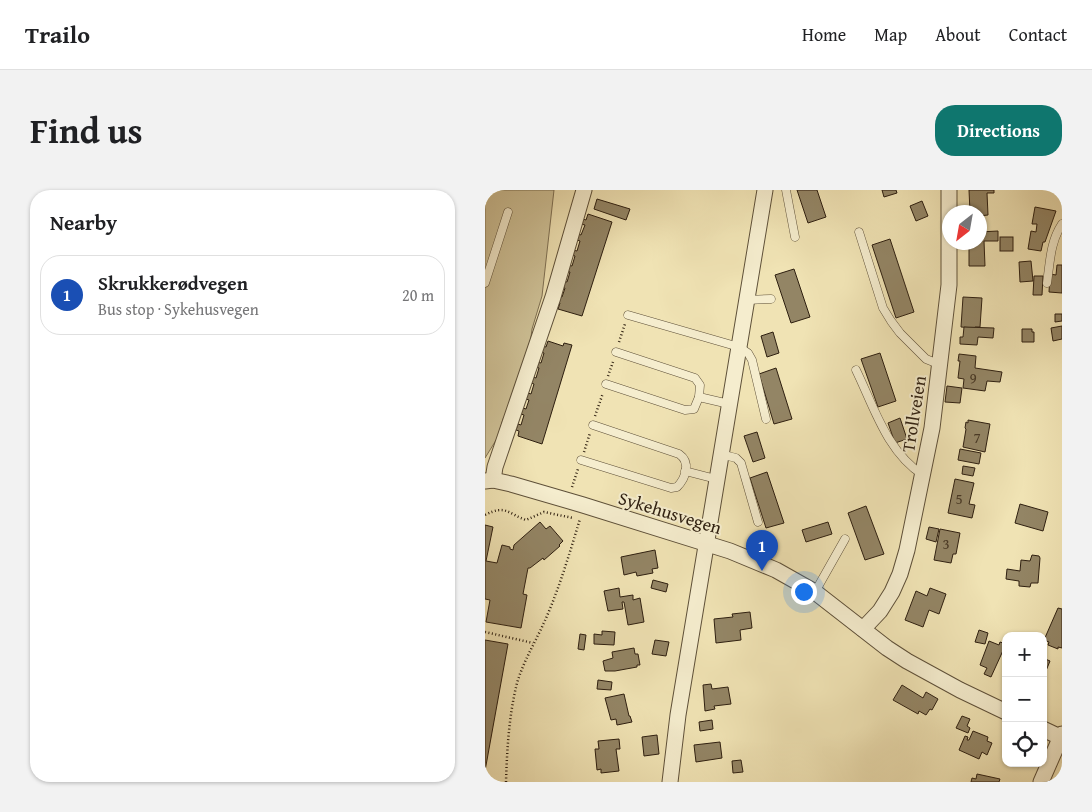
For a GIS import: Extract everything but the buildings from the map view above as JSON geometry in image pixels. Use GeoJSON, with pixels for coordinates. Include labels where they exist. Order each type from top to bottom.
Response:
{"type":"FeatureCollection","features":[{"type":"Feature","properties":{"kind":"street","name":"Sykehusvegen"},"geometry":{"type":"LineString","coordinates":[[584,190],[553,297],[489,480],[581,513],[730,551],[776,570],[815,592],[887,648],[926,672],[1002,710]]}},
{"type":"Feature","properties":{"kind":"street"},"geometry":{"type":"LineString","coordinates":[[670,782],[678,715],[765,190]]}},
{"type":"Feature","properties":{"kind":"street","name":"Trollveien"},"geometry":{"type":"LineString","coordinates":[[863,629],[880,611],[892,592],[900,574],[923,475],[941,365],[949,285],[949,190]]}},
{"type":"Feature","properties":{"kind":"street"},"geometry":{"type":"LineString","coordinates":[[1041,782],[1061,736],[1047,731]]}},
{"type":"Feature","properties":{"kind":"lane"},"geometry":{"type":"LineString","coordinates":[[786,190],[795,236]]}},
{"type":"Feature","properties":{"kind":"lane"},"geometry":{"type":"LineString","coordinates":[[485,283],[508,212]]}},
{"type":"Feature","properties":{"kind":"lane"},"geometry":{"type":"LineString","coordinates":[[1047,283],[1052,245],[1056,233],[1062,224]]}},
{"type":"Feature","properties":{"kind":"lane"},"geometry":{"type":"LineString","coordinates":[[859,232],[883,308],[891,321],[900,333],[926,358],[941,365]]}},
{"type":"Feature","properties":{"kind":"lane"},"geometry":{"type":"LineString","coordinates":[[747,300],[771,299]]}},
{"type":"Feature","properties":{"kind":"lane"},"geometry":{"type":"LineString","coordinates":[[628,315],[739,347],[748,353],[752,360],[766,419]]}},
{"type":"Feature","properties":{"kind":"lane"},"geometry":{"type":"LineString","coordinates":[[606,384],[685,410],[694,409],[699,398],[700,385],[695,378],[616,352]]}},
{"type":"Feature","properties":{"kind":"lane"},"geometry":{"type":"LineString","coordinates":[[856,370],[889,439],[899,455],[923,475]]}},
{"type":"Feature","properties":{"kind":"lane"},"geometry":{"type":"LineString","coordinates":[[699,398],[729,404]]}},
{"type":"Feature","properties":{"kind":"lane"},"geometry":{"type":"LineString","coordinates":[[581,460],[671,488],[677,487],[680,484],[685,471],[687,464],[685,458],[679,454],[593,425]]}},
{"type":"Feature","properties":{"kind":"lane"},"geometry":{"type":"LineString","coordinates":[[720,454],[736,458],[741,463],[758,522]]}},
{"type":"Feature","properties":{"kind":"lane"},"geometry":{"type":"LineString","coordinates":[[685,471],[716,480]]}},
{"type":"Feature","properties":{"kind":"lane"},"geometry":{"type":"LineString","coordinates":[[815,592],[845,539]]}},
{"type":"Feature","properties":{"kind":"path"},"geometry":{"type":"LineString","coordinates":[[485,515],[493,510],[503,509],[526,520],[544,512],[581,513],[569,558],[542,627],[525,660],[517,684],[509,728],[506,782]]}},
{"type":"Feature","properties":{"kind":"path"},"geometry":{"type":"LineString","coordinates":[[485,632],[533,643]]}},
{"type":"Feature","properties":{"kind":"shaded area"},"geometry":{"type":"Polygon","coordinates":[[[485,190],[554,190],[542,296],[532,329],[530,345],[515,399],[503,419],[498,437],[485,458],[485,190]]]}},
{"type":"Feature","properties":{"kind":"place","name":"Skrukkerødvegen"},"geometry":{"type":"Point","coordinates":[762,571]}}]}
